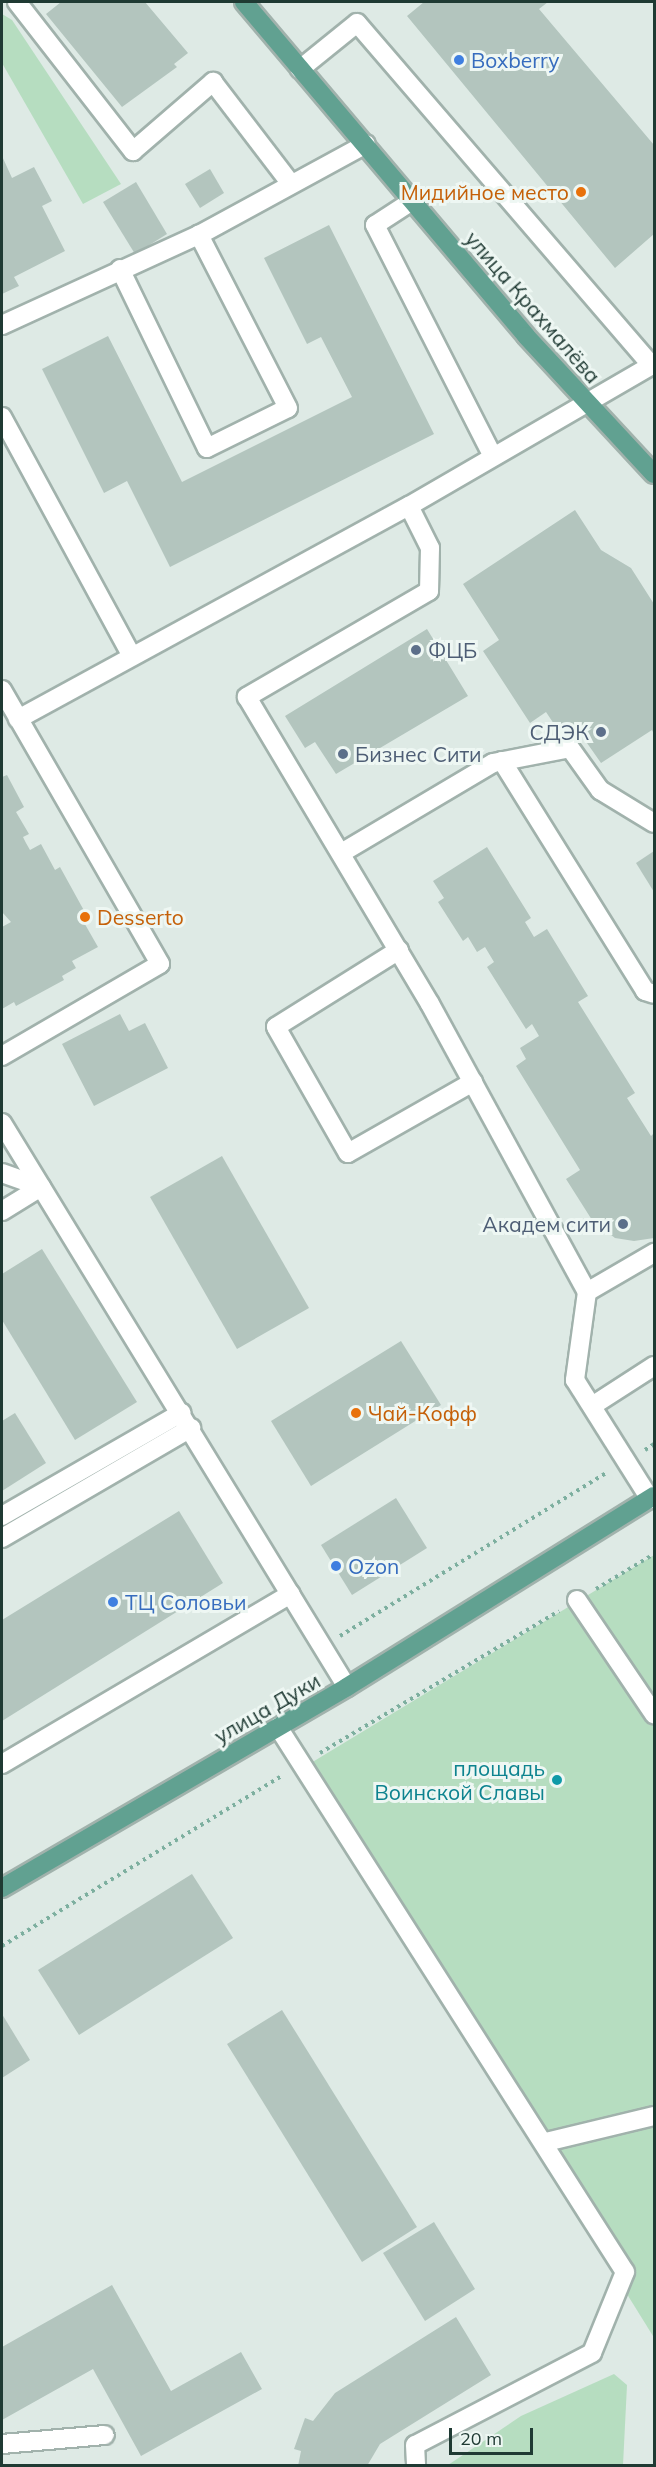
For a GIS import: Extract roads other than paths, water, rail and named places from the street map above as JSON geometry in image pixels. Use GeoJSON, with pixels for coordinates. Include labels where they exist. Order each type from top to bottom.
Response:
{"type":"FeatureCollection","features":[{"type":"Feature","properties":{"kind":"main road","name":"улица Крахмалёва"},"geometry":{"type":"LineString","coordinates":[[243,2],[587,404],[654,474]]}},
{"type":"Feature","properties":{"kind":"main road","name":"улица Дуки"},"geometry":{"type":"LineString","coordinates":[[2,1888],[347,1687],[550,1559],[652,1498]]}},
{"type":"Feature","properties":{"kind":"street"},"geometry":{"type":"LineString","coordinates":[[17,2],[133,151],[213,81],[291,184]]}},
{"type":"Feature","properties":{"kind":"street"},"geometry":{"type":"LineString","coordinates":[[18,719],[408,506],[492,455],[587,404],[653,365],[357,23],[300,69]]}},
{"type":"Feature","properties":{"kind":"street"},"geometry":{"type":"LineString","coordinates":[[2,325],[120,269],[199,235],[366,144]]}},
{"type":"Feature","properties":{"kind":"street"},"geometry":{"type":"LineString","coordinates":[[412,201],[375,225],[492,455]]}},
{"type":"Feature","properties":{"kind":"street"},"geometry":{"type":"LineString","coordinates":[[120,269],[207,448],[288,408],[199,235]]}},
{"type":"Feature","properties":{"kind":"street"},"geometry":{"type":"LineString","coordinates":[[2,417],[132,656]]}},
{"type":"Feature","properties":{"kind":"street"},"geometry":{"type":"LineString","coordinates":[[408,506],[430,548],[429,591],[247,697],[343,852],[473,1082],[587,1292],[575,1380],[652,1498]]}},
{"type":"Feature","properties":{"kind":"street"},"geometry":{"type":"LineString","coordinates":[[2,690],[160,964],[2,1056]]}},
{"type":"Feature","properties":{"kind":"street"},"geometry":{"type":"LineString","coordinates":[[343,852],[493,763],[570,748],[600,790],[654,823]]}},
{"type":"Feature","properties":{"kind":"street"},"geometry":{"type":"LineString","coordinates":[[502,761],[645,991],[654,994]]}},
{"type":"Feature","properties":{"kind":"street"},"geometry":{"type":"LineString","coordinates":[[399,950],[276,1027],[348,1153],[473,1082]]}},
{"type":"Feature","properties":{"kind":"street"},"geometry":{"type":"LineString","coordinates":[[2,1123],[191,1428],[347,1687]]}},
{"type":"Feature","properties":{"kind":"street"},"geometry":{"type":"LineString","coordinates":[[2,1173],[41,1187]]}},
{"type":"Feature","properties":{"kind":"street"},"geometry":{"type":"LineString","coordinates":[[2,1211],[41,1187]]}},
{"type":"Feature","properties":{"kind":"street"},"geometry":{"type":"LineString","coordinates":[[587,1292],[654,1253]]}},
{"type":"Feature","properties":{"kind":"street"},"geometry":{"type":"LineString","coordinates":[[592,1406],[654,1366]]}},
{"type":"Feature","properties":{"kind":"street"},"geometry":{"type":"LineString","coordinates":[[2,1516],[181,1413]]}},
{"type":"Feature","properties":{"kind":"street"},"geometry":{"type":"LineString","coordinates":[[2,1538],[191,1428]]}},
{"type":"Feature","properties":{"kind":"street"},"geometry":{"type":"LineString","coordinates":[[2,1764],[291,1594]]}},
{"type":"Feature","properties":{"kind":"street"},"geometry":{"type":"LineString","coordinates":[[578,1600],[654,1714]]}},
{"type":"Feature","properties":{"kind":"street"},"geometry":{"type":"LineString","coordinates":[[278,1727],[546,2142],[625,2272],[592,2353],[415,2445],[416,2466]]}},
{"type":"Feature","properties":{"kind":"street"},"geometry":{"type":"LineString","coordinates":[[546,2142],[654,2116]]}},
{"type":"Feature","properties":{"kind":"street"},"geometry":{"type":"LineString","coordinates":[[2,2444],[105,2435]]}},
{"type":"Feature","properties":{"kind":"place","name":"Boxberry"},"geometry":{"type":"Point","coordinates":[459,60]}},
{"type":"Feature","properties":{"kind":"place","name":"Мидийное место"},"geometry":{"type":"Point","coordinates":[581,192]}},
{"type":"Feature","properties":{"kind":"place","name":"ФЦБ"},"geometry":{"type":"Point","coordinates":[416,650]}},
{"type":"Feature","properties":{"kind":"place","name":"СДЭК"},"geometry":{"type":"Point","coordinates":[601,732]}},
{"type":"Feature","properties":{"kind":"place","name":"Бизнес Сити"},"geometry":{"type":"Point","coordinates":[343,754]}},
{"type":"Feature","properties":{"kind":"place","name":"Desserto"},"geometry":{"type":"Point","coordinates":[85,917]}},
{"type":"Feature","properties":{"kind":"place","name":"Академ сити"},"geometry":{"type":"Point","coordinates":[623,1224]}},
{"type":"Feature","properties":{"kind":"place","name":"Чай-Кофф"},"geometry":{"type":"Point","coordinates":[356,1413]}},
{"type":"Feature","properties":{"kind":"place","name":"Ozon"},"geometry":{"type":"Point","coordinates":[336,1566]}},
{"type":"Feature","properties":{"kind":"place","name":"ТЦ Соловьи"},"geometry":{"type":"Point","coordinates":[113,1602]}},
{"type":"Feature","properties":{"kind":"place","name":"площадь Воинской Славы"},"geometry":{"type":"Point","coordinates":[557,1780]}}]}
